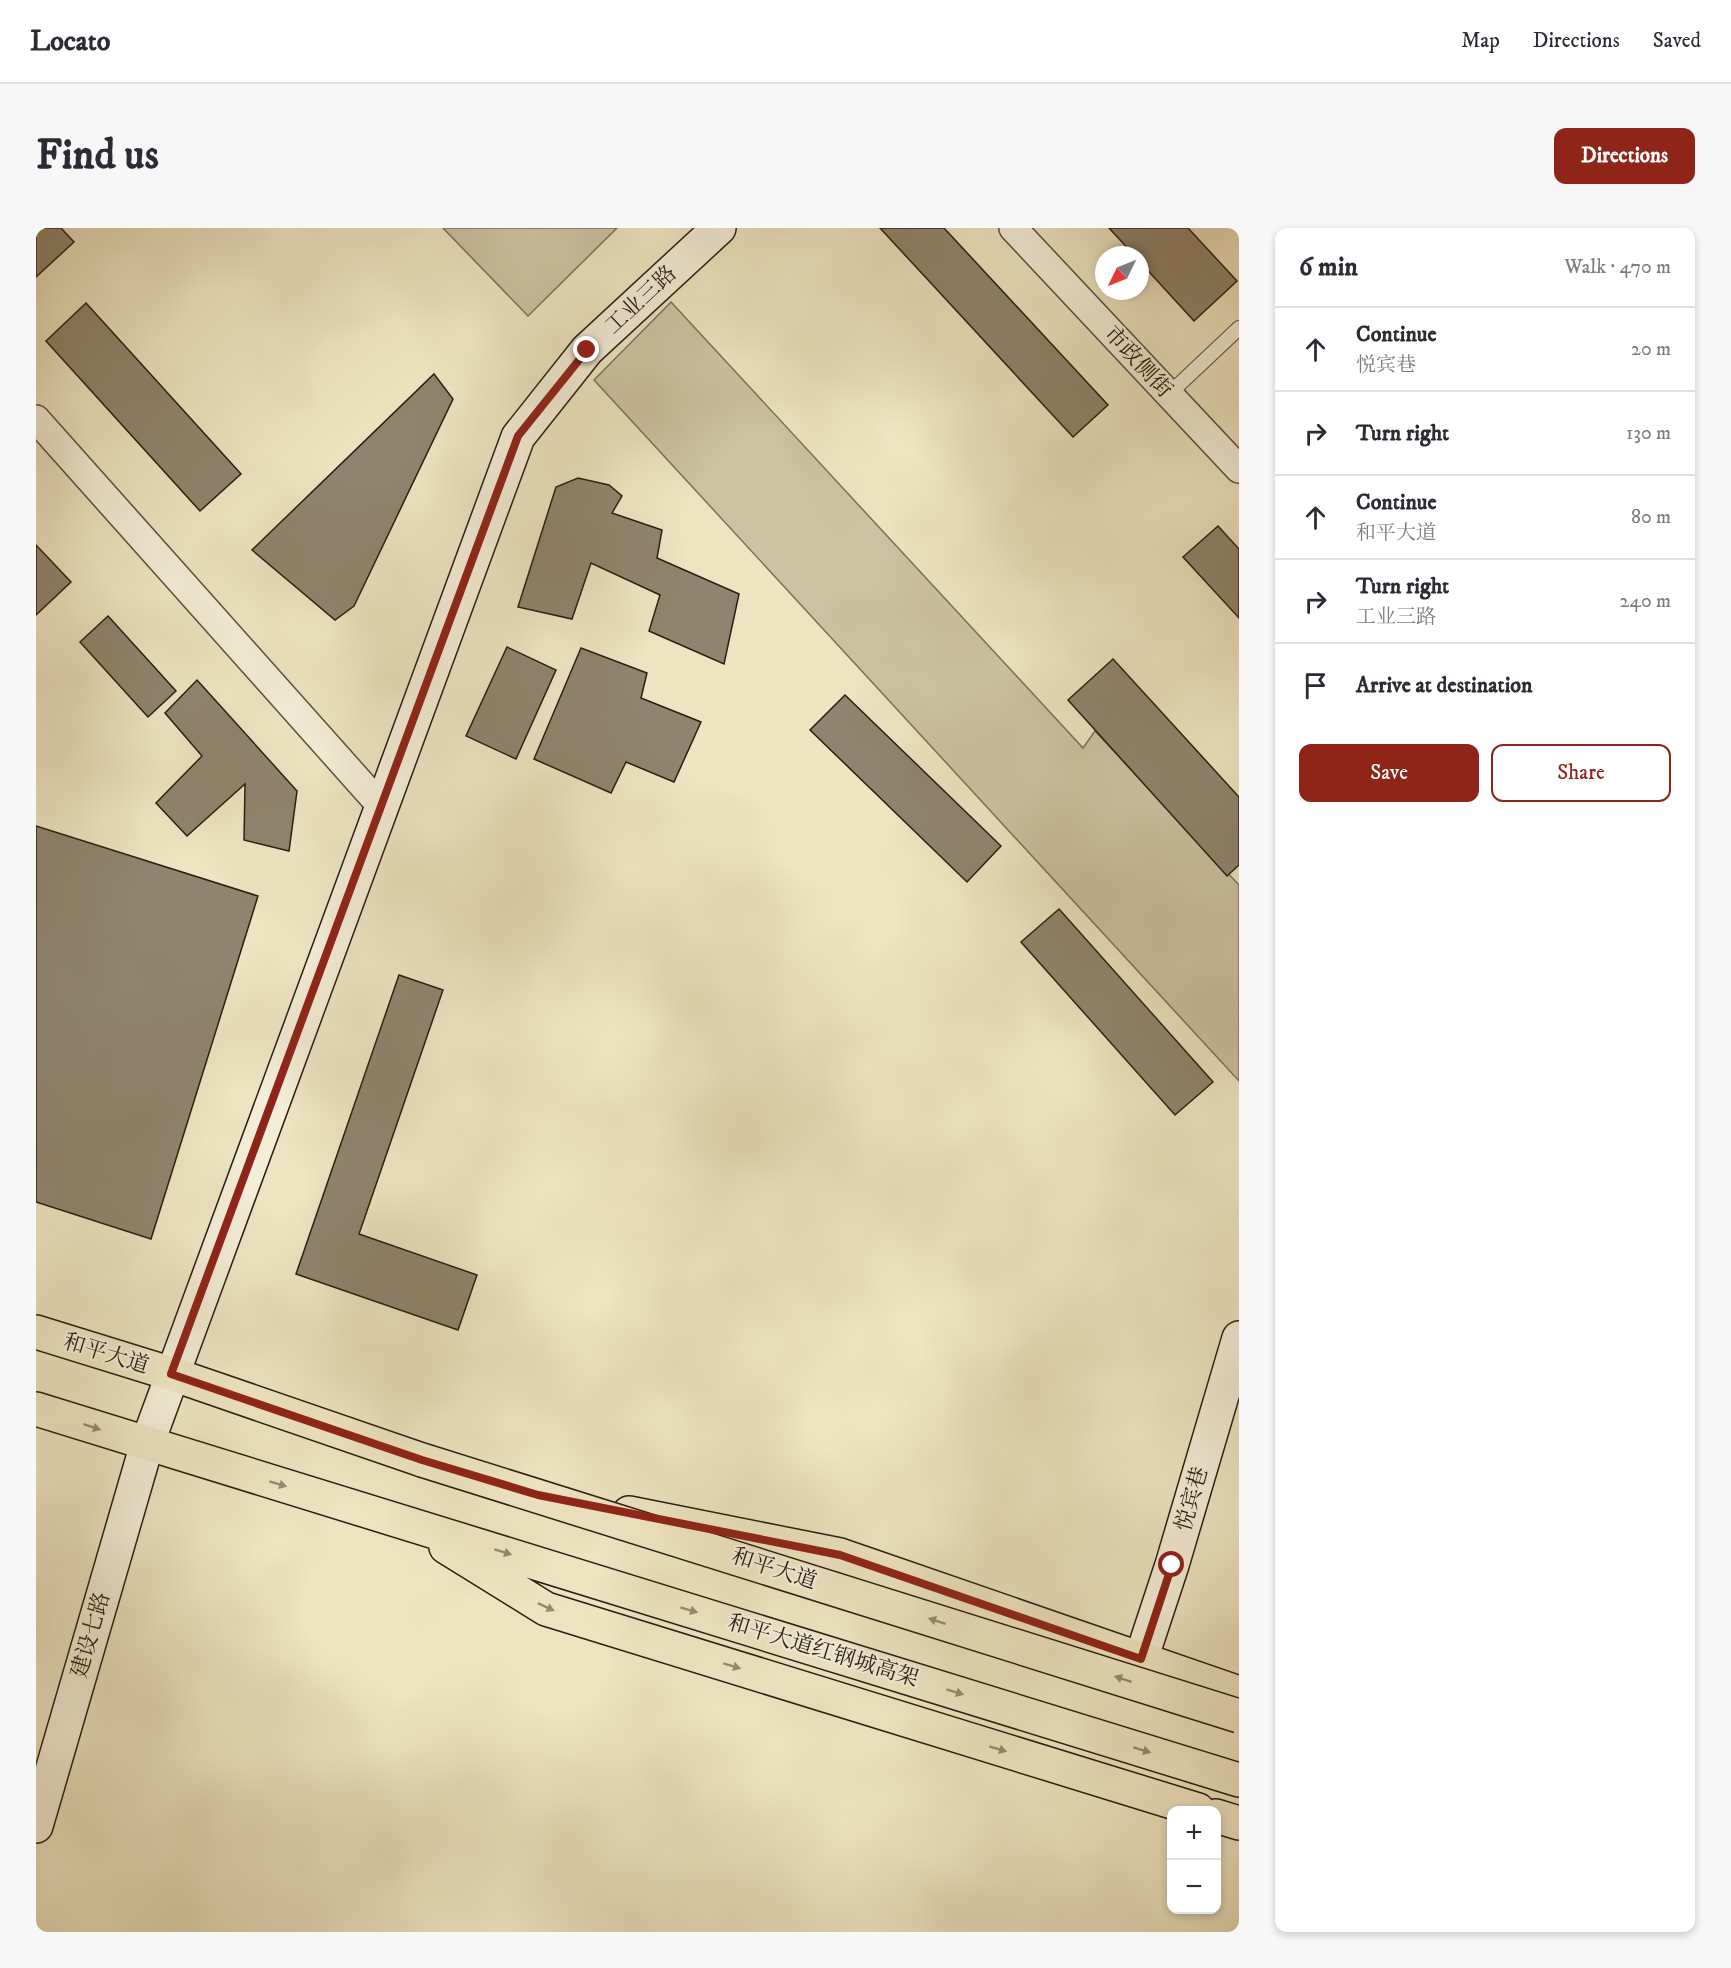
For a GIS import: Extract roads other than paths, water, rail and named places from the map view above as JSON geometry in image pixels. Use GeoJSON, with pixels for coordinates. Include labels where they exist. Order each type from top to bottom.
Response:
{"type":"FeatureCollection","features":[{"type":"Feature","properties":{"kind":"main road","name":"工业三路"},"geometry":{"type":"LineString","coordinates":[[147,1444],[518,436],[587,350],[719,228]]}},
{"type":"Feature","properties":{"kind":"main road","name":"和平大道"},"geometry":{"type":"LineString","coordinates":[[36,1332],[171,1374],[422,1460],[1239,1716]]}},
{"type":"Feature","properties":{"kind":"main road","name":"悦宾巷"},"geometry":{"type":"LineString","coordinates":[[1141,1659],[1172,1565],[1239,1338]]}},
{"type":"Feature","properties":{"kind":"main road"},"geometry":{"type":"LineString","coordinates":[[36,1409],[406,1522],[546,1609],[1185,1806]]}},
{"type":"Feature","properties":{"kind":"main road","name":"建设七路"},"geometry":{"type":"LineString","coordinates":[[36,1826],[147,1444]]}},
{"type":"Feature","properties":{"kind":"main road"},"geometry":{"type":"LineString","coordinates":[[538,1495],[840,1555],[1239,1693]]}},
{"type":"Feature","properties":{"kind":"main road","name":"和平大道红钢城高架"},"geometry":{"type":"LineString","coordinates":[[406,1522],[1239,1780]]}},
{"type":"Feature","properties":{"kind":"main road"},"geometry":{"type":"LineString","coordinates":[[1221,1818],[1239,1823]]}},
{"type":"Feature","properties":{"kind":"street","name":"市政侧街"},"geometry":{"type":"LineString","coordinates":[[1013,228],[1239,469]]}},
{"type":"Feature","properties":{"kind":"street"},"geometry":{"type":"LineString","coordinates":[[36,419],[381,806]]}},
{"type":"Feature","properties":{"kind":"lane"},"geometry":{"type":"LineString","coordinates":[[1168,394],[1239,328]]}}]}
